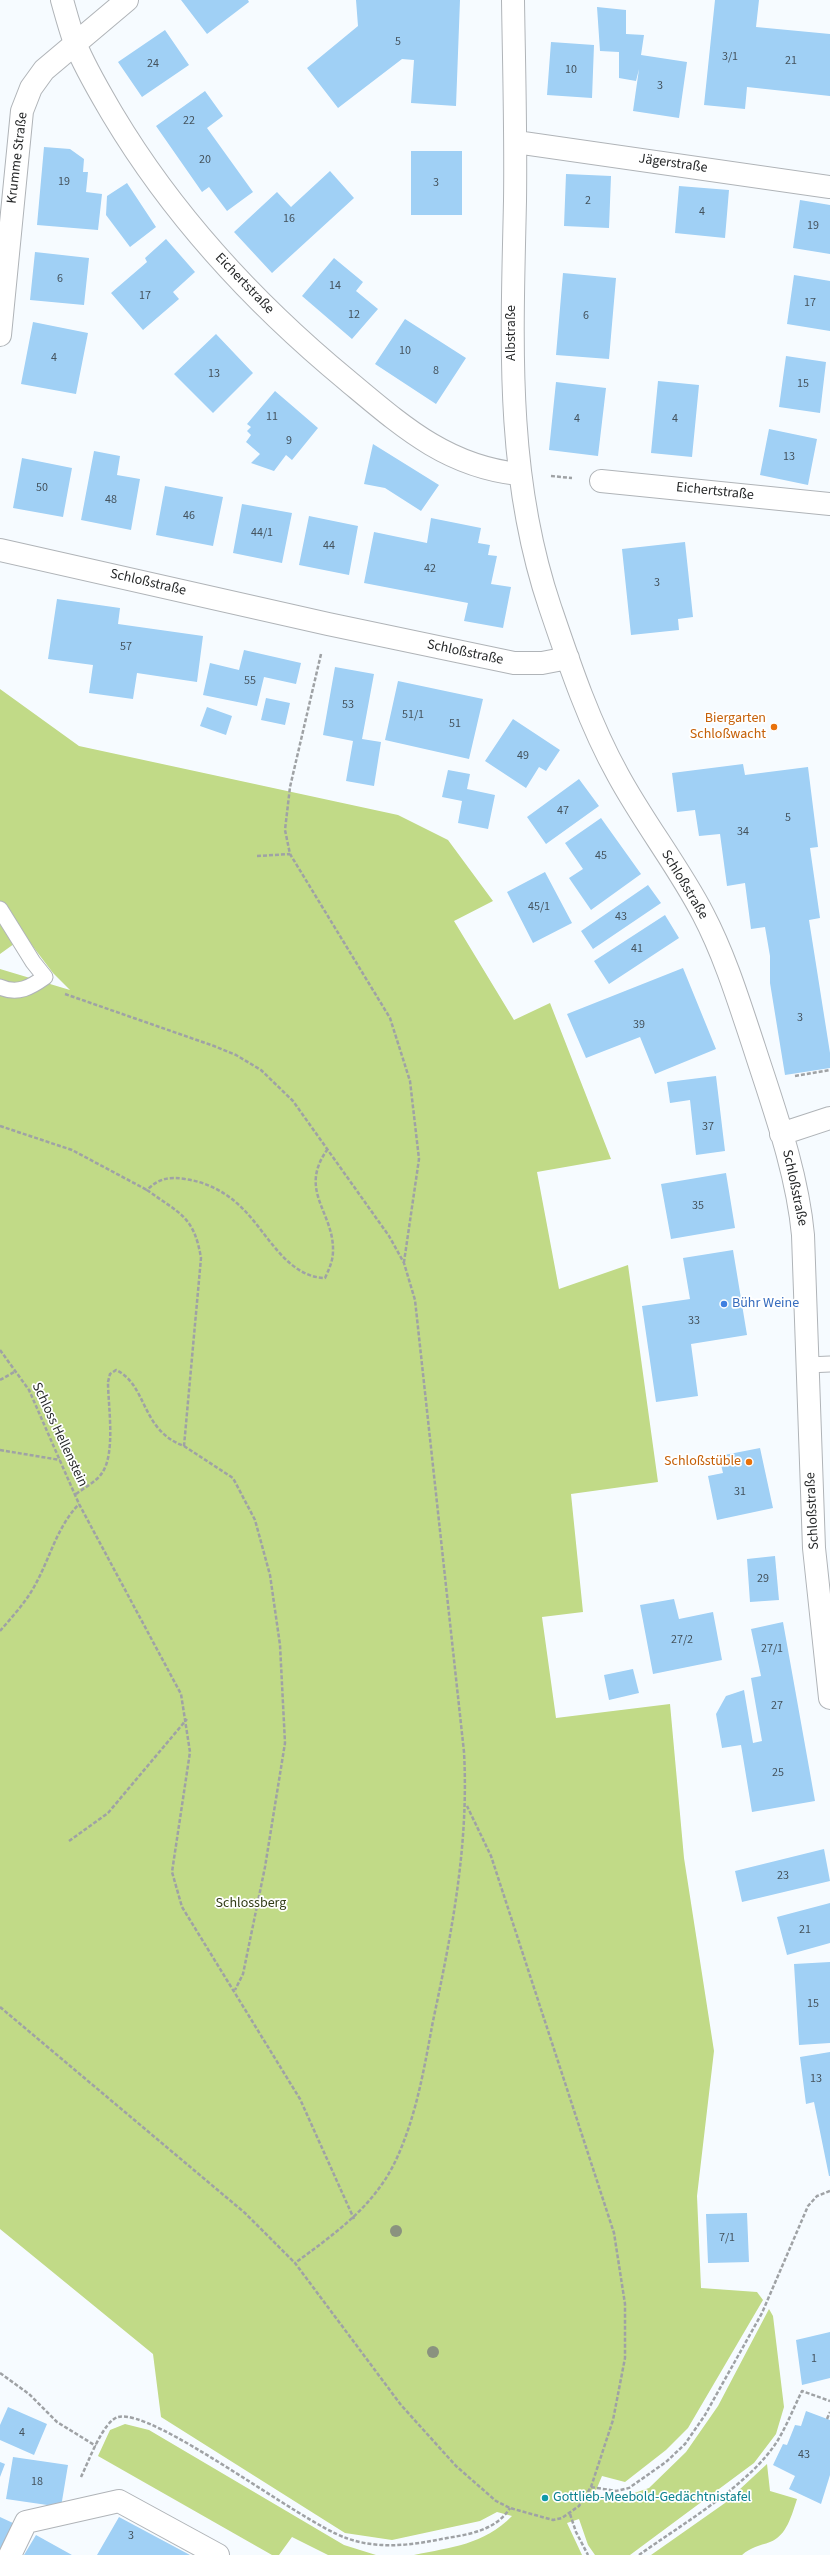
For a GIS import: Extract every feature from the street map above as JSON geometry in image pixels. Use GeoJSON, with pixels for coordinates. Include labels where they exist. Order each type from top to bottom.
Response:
{"type":"FeatureCollection","features":[{"type":"Feature","properties":{"kind":"street","name":"Eichertstraße"},"geometry":{"type":"LineString","coordinates":[[62,0],[75,42],[91,77],[158,184],[219,258],[258,299],[307,347],[419,437],[446,454],[472,465],[518,474]]}},
{"type":"Feature","properties":{"kind":"street","name":"Krumme Straße"},"geometry":{"type":"LineString","coordinates":[[0,335],[22,111],[31,88],[44,70],[75,42],[127,0]]}},
{"type":"Feature","properties":{"kind":"street","name":"Albstraße"},"geometry":{"type":"LineString","coordinates":[[513,0],[516,142],[512,366],[518,474],[534,553],[568,658]]}},
{"type":"Feature","properties":{"kind":"street","name":"Jägerstraße"},"geometry":{"type":"LineString","coordinates":[[516,142],[830,187]]}},
{"type":"Feature","properties":{"kind":"street","name":"Eichertstraße"},"geometry":{"type":"LineString","coordinates":[[601,480],[830,504]]}},
{"type":"Feature","properties":{"kind":"street","name":"Schloßstraße"},"geometry":{"type":"LineString","coordinates":[[0,550],[328,624],[514,663],[542,663],[568,658],[616,772],[699,907],[721,952],[791,1163],[801,1211],[814,1548],[822,1636],[830,1698]]}},
{"type":"Feature","properties":{"kind":"street"},"geometry":{"type":"LineString","coordinates":[[781,1134],[830,1118]]}},
{"type":"Feature","properties":{"kind":"street"},"geometry":{"type":"LineString","coordinates":[[10,2555],[26,2522],[119,2501],[218,2555]]}},
{"type":"Feature","properties":{"kind":"lane"},"geometry":{"type":"LineString","coordinates":[[0,910],[33,962],[45,977],[30,987],[17,991],[0,987]]}},
{"type":"Feature","properties":{"kind":"lane"},"geometry":{"type":"LineString","coordinates":[[808,1365],[830,1364]]}},
{"type":"Feature","properties":{"kind":"path"},"geometry":{"type":"LineString","coordinates":[[518,474],[601,480]]}},
{"type":"Feature","properties":{"kind":"path"},"geometry":{"type":"LineString","coordinates":[[328,624],[290,787],[285,830],[290,854],[390,1018],[410,1081],[419,1159],[404,1262]]}},
{"type":"Feature","properties":{"kind":"path"},"geometry":{"type":"LineString","coordinates":[[257,856],[290,854]]}},
{"type":"Feature","properties":{"kind":"path"},"geometry":{"type":"LineString","coordinates":[[45,977],[70,996],[214,1046],[236,1055],[261,1070],[293,1101],[389,1236],[404,1262],[415,1300],[464,1752],[466,1805],[464,1847],[451,1936],[419,2093],[394,2165],[354,2219],[295,2263]]}},
{"type":"Feature","properties":{"kind":"path"},"geometry":{"type":"LineString","coordinates":[[790,1076],[830,1070]]}},
{"type":"Feature","properties":{"kind":"path"},"geometry":{"type":"LineString","coordinates":[[0,1126],[72,1150],[147,1190],[189,1221],[197,1235],[201,1258],[184,1446]]}},
{"type":"Feature","properties":{"kind":"path"},"geometry":{"type":"LineString","coordinates":[[147,1190],[155,1182],[172,1176],[198,1181],[221,1191],[243,1209],[291,1264],[312,1277],[325,1278],[331,1264],[333,1250],[316,1194],[316,1176],[318,1163],[328,1150]]}},
{"type":"Feature","properties":{"kind":"path","name":"Schloss Hellenstein"},"geometry":{"type":"LineString","coordinates":[[0,1350],[16,1371],[40,1412],[79,1504],[66,1517],[57,1534],[34,1588],[0,1631]]}},
{"type":"Feature","properties":{"kind":"path"},"geometry":{"type":"LineString","coordinates":[[76,1494],[102,1474],[107,1463],[109,1450],[108,1382],[110,1374],[116,1370],[130,1380],[151,1421],[160,1433],[172,1442],[184,1446],[233,1478],[255,1520],[270,1575],[280,1644],[286,1743],[266,1866],[243,1974],[234,1991]]}},
{"type":"Feature","properties":{"kind":"path"},"geometry":{"type":"LineString","coordinates":[[0,1380],[16,1371]]}},
{"type":"Feature","properties":{"kind":"path"},"geometry":{"type":"LineString","coordinates":[[0,1450],[60,1460]]}},
{"type":"Feature","properties":{"kind":"path"},"geometry":{"type":"LineString","coordinates":[[79,1504],[181,1694],[187,1719],[190,1752],[172,1872],[182,1907],[300,2099],[354,2219]]}},
{"type":"Feature","properties":{"kind":"path"},"geometry":{"type":"LineString","coordinates":[[69,1841],[108,1813],[187,1719]]}},
{"type":"Feature","properties":{"kind":"path"},"geometry":{"type":"LineString","coordinates":[[0,2007],[245,2213],[295,2263],[401,2405],[456,2466],[496,2501],[510,2508],[553,2520],[570,2514],[586,2498],[613,2420],[625,2358],[625,2304],[620,2260],[614,2233],[491,1856],[466,1805]]}},
{"type":"Feature","properties":{"kind":"path"},"geometry":{"type":"LineString","coordinates":[[591,2487],[616,2491],[630,2488],[666,2462],[685,2444],[705,2415],[762,2313],[808,2206],[817,2196],[830,2191]]}},
{"type":"Feature","properties":{"kind":"path"},"geometry":{"type":"LineString","coordinates":[[0,2373],[29,2394],[57,2422],[96,2446]]}},
{"type":"Feature","properties":{"kind":"path"},"geometry":{"type":"LineString","coordinates":[[639,2555],[713,2503],[755,2469],[778,2441],[802,2391],[830,2401]]}},
{"type":"Feature","properties":{"kind":"path"},"geometry":{"type":"LineString","coordinates":[[827,2419],[830,2412]]}},
{"type":"Feature","properties":{"kind":"path"},"geometry":{"type":"LineString","coordinates":[[64,2513],[106,2426],[118,2417],[131,2417],[154,2425],[214,2460],[330,2532],[366,2543],[407,2545],[464,2535],[495,2524],[510,2508]]}},
{"type":"Feature","properties":{"kind":"path"},"geometry":{"type":"LineString","coordinates":[[570,2514],[576,2532],[588,2555]]}},
{"type":"Feature","properties":{"kind":"green space","name":"Schlossberg"},"geometry":{"type":"Polygon","coordinates":[[[0,689],[79,746],[398,815],[448,840],[493,901],[454,921],[514,1020],[550,1003],[611,1159],[537,1172],[559,1289],[628,1265],[658,1482],[571,1494],[583,1612],[542,1617],[556,1718],[670,1704],[684,1858],[714,2051],[697,2196],[701,2288],[757,2292],[763,2300],[688,2428],[666,2450],[625,2482],[602,2476],[594,2495],[623,2497],[649,2488],[686,2452],[718,2406],[769,2309],[773,2316],[784,2407],[776,2434],[754,2463],[630,2555],[595,2555],[588,2545],[579,2519],[567,2523],[582,2555],[414,2555],[454,2547],[478,2539],[501,2526],[512,2516],[497,2512],[480,2521],[392,2540],[345,2533],[161,2417],[153,2354],[0,2229],[0,969],[70,990],[53,973],[25,936],[0,954],[0,689]]]}},
{"type":"Feature","properties":{"kind":"green space"},"geometry":{"type":"Polygon","coordinates":[[[125,2424],[149,2430],[344,2545],[376,2555],[328,2555],[292,2537],[279,2555],[272,2555],[98,2456],[110,2430],[125,2424]]]}},
{"type":"Feature","properties":{"kind":"green space"},"geometry":{"type":"Polygon","coordinates":[[[767,2464],[770,2491],[797,2499],[785,2530],[776,2539],[752,2548],[742,2555],[651,2555],[725,2503],[767,2464]]]}},
{"type":"Feature","properties":{"kind":"building"},"geometry":{"type":"Polygon","coordinates":[[[181,0],[248,0],[249,2],[207,34],[181,0]]]}},
{"type":"Feature","properties":{"kind":"building"},"geometry":{"type":"Polygon","coordinates":[[[356,0],[460,0],[456,106],[411,103],[414,60],[402,59],[338,108],[307,68],[358,26],[356,0]]]}},
{"type":"Feature","properties":{"kind":"building"},"geometry":{"type":"Polygon","coordinates":[[[715,0],[759,0],[756,27],[830,34],[830,96],[747,87],[745,109],[704,105],[715,0]]]}},
{"type":"Feature","properties":{"kind":"building"},"geometry":{"type":"Polygon","coordinates":[[[597,7],[626,10],[626,34],[644,35],[641,55],[687,62],[679,118],[633,111],[639,69],[636,81],[619,78],[619,52],[600,51],[597,7]]]}},
{"type":"Feature","properties":{"kind":"building"},"geometry":{"type":"Polygon","coordinates":[[[165,30],[189,65],[142,97],[118,62],[165,30]]]}},
{"type":"Feature","properties":{"kind":"building"},"geometry":{"type":"Polygon","coordinates":[[[551,42],[594,45],[592,98],[547,95],[551,42]]]}},
{"type":"Feature","properties":{"kind":"building"},"geometry":{"type":"Polygon","coordinates":[[[205,91],[223,116],[207,128],[253,192],[227,211],[209,187],[202,192],[156,126],[205,91]]]}},
{"type":"Feature","properties":{"kind":"building"},"geometry":{"type":"Polygon","coordinates":[[[44,147],[70,149],[84,159],[83,172],[88,172],[86,192],[102,194],[98,230],[37,225],[44,147]]]}},
{"type":"Feature","properties":{"kind":"building"},"geometry":{"type":"Polygon","coordinates":[[[411,151],[462,151],[462,215],[411,215],[411,151]]]}},
{"type":"Feature","properties":{"kind":"building"},"geometry":{"type":"Polygon","coordinates":[[[330,171],[354,198],[272,273],[234,232],[277,192],[291,207],[330,171]]]}},
{"type":"Feature","properties":{"kind":"building"},"geometry":{"type":"Polygon","coordinates":[[[566,174],[611,176],[609,228],[564,226],[566,174]]]}},
{"type":"Feature","properties":{"kind":"building"},"geometry":{"type":"Polygon","coordinates":[[[127,183],[156,227],[130,247],[106,215],[107,196],[127,183]]]}},
{"type":"Feature","properties":{"kind":"building"},"geometry":{"type":"Polygon","coordinates":[[[679,186],[729,190],[725,238],[675,233],[679,186]]]}},
{"type":"Feature","properties":{"kind":"building"},"geometry":{"type":"Polygon","coordinates":[[[800,200],[830,205],[830,254],[793,248],[800,200]]]}},
{"type":"Feature","properties":{"kind":"building"},"geometry":{"type":"Polygon","coordinates":[[[166,239],[195,272],[173,292],[179,299],[143,330],[111,293],[147,262],[145,258],[166,239]]]}},
{"type":"Feature","properties":{"kind":"building"},"geometry":{"type":"Polygon","coordinates":[[[35,252],[89,258],[84,305],[30,300],[35,252]]]}},
{"type":"Feature","properties":{"kind":"building"},"geometry":{"type":"Polygon","coordinates":[[[334,258],[363,282],[356,291],[378,309],[352,339],[302,296],[334,258]]]}},
{"type":"Feature","properties":{"kind":"building"},"geometry":{"type":"Polygon","coordinates":[[[563,273],[616,278],[609,359],[556,355],[563,273]]]}},
{"type":"Feature","properties":{"kind":"building"},"geometry":{"type":"Polygon","coordinates":[[[794,275],[830,281],[830,331],[787,324],[794,275]]]}},
{"type":"Feature","properties":{"kind":"building"},"geometry":{"type":"Polygon","coordinates":[[[405,319],[466,358],[436,404],[375,364],[405,319]]]}},
{"type":"Feature","properties":{"kind":"building"},"geometry":{"type":"Polygon","coordinates":[[[33,322],[88,333],[76,394],[21,384],[33,322]]]}},
{"type":"Feature","properties":{"kind":"building"},"geometry":{"type":"Polygon","coordinates":[[[216,334],[253,373],[213,413],[174,374],[216,334]]]}},
{"type":"Feature","properties":{"kind":"building"},"geometry":{"type":"Polygon","coordinates":[[[786,356],[826,362],[820,413],[779,407],[786,356]]]}},
{"type":"Feature","properties":{"kind":"building"},"geometry":{"type":"Polygon","coordinates":[[[658,381],[699,385],[692,457],[651,453],[658,381]]]}},
{"type":"Feature","properties":{"kind":"building"},"geometry":{"type":"Polygon","coordinates":[[[556,382],[606,388],[598,456],[549,450],[556,382]]]}},
{"type":"Feature","properties":{"kind":"building"},"geometry":{"type":"Polygon","coordinates":[[[275,391],[318,428],[292,460],[286,455],[274,471],[251,463],[260,454],[246,442],[251,435],[247,431],[251,427],[247,424],[275,391]]]}},
{"type":"Feature","properties":{"kind":"building"},"geometry":{"type":"Polygon","coordinates":[[[769,429],[817,439],[808,485],[760,475],[769,429]]]}},
{"type":"Feature","properties":{"kind":"building"},"geometry":{"type":"Polygon","coordinates":[[[373,444],[439,485],[421,511],[385,488],[364,484],[373,444]]]}},
{"type":"Feature","properties":{"kind":"building"},"geometry":{"type":"Polygon","coordinates":[[[94,451],[120,456],[117,475],[140,479],[131,530],[81,520],[94,451]]]}},
{"type":"Feature","properties":{"kind":"building"},"geometry":{"type":"Polygon","coordinates":[[[22,458],[72,468],[63,517],[13,508],[22,458]]]}},
{"type":"Feature","properties":{"kind":"building"},"geometry":{"type":"Polygon","coordinates":[[[165,486],[223,497],[213,546],[156,535],[165,486]]]}},
{"type":"Feature","properties":{"kind":"building"},"geometry":{"type":"Polygon","coordinates":[[[242,504],[292,513],[282,563],[233,553],[242,504]]]}},
{"type":"Feature","properties":{"kind":"building"},"geometry":{"type":"Polygon","coordinates":[[[309,516],[358,526],[349,575],[299,565],[309,516]]]}},
{"type":"Feature","properties":{"kind":"building"},"geometry":{"type":"Polygon","coordinates":[[[431,518],[481,528],[478,543],[490,545],[488,555],[497,556],[491,584],[511,587],[503,628],[464,621],[468,603],[364,583],[374,532],[427,543],[431,518]]]}},
{"type":"Feature","properties":{"kind":"building"},"geometry":{"type":"Polygon","coordinates":[[[685,542],[693,617],[678,619],[679,630],[631,635],[622,549],[685,542]]]}},
{"type":"Feature","properties":{"kind":"building"},"geometry":{"type":"Polygon","coordinates":[[[57,599],[120,608],[118,624],[203,636],[197,682],[137,673],[133,699],[89,693],[93,665],[48,659],[57,599]]]}},
{"type":"Feature","properties":{"kind":"building"},"geometry":{"type":"Polygon","coordinates":[[[244,650],[301,663],[296,684],[264,677],[257,706],[203,695],[210,663],[239,670],[244,650]]]}},
{"type":"Feature","properties":{"kind":"building"},"geometry":{"type":"Polygon","coordinates":[[[335,667],[374,674],[362,739],[381,742],[374,786],[346,781],[353,741],[323,735],[335,667]]]}},
{"type":"Feature","properties":{"kind":"building"},"geometry":{"type":"Polygon","coordinates":[[[398,681],[483,699],[469,759],[385,740],[398,681]]]}},
{"type":"Feature","properties":{"kind":"building"},"geometry":{"type":"Polygon","coordinates":[[[266,698],[290,703],[285,725],[261,720],[266,698]]]}},
{"type":"Feature","properties":{"kind":"building"},"geometry":{"type":"Polygon","coordinates":[[[207,707],[232,716],[226,735],[200,726],[207,707]]]}},
{"type":"Feature","properties":{"kind":"building"},"geometry":{"type":"Polygon","coordinates":[[[513,719],[560,750],[546,771],[539,767],[526,788],[485,761],[513,719]]]}},
{"type":"Feature","properties":{"kind":"building"},"geometry":{"type":"Polygon","coordinates":[[[743,764],[745,775],[808,767],[818,847],[810,848],[820,918],[809,920],[830,1053],[830,1068],[785,1075],[770,983],[770,956],[765,927],[751,929],[745,883],[727,886],[720,834],[699,836],[695,810],[677,812],[672,773],[743,764]]]}},
{"type":"Feature","properties":{"kind":"building"},"geometry":{"type":"Polygon","coordinates":[[[448,770],[470,774],[467,789],[495,795],[488,829],[458,823],[462,801],[442,797],[448,770]]]}},
{"type":"Feature","properties":{"kind":"building"},"geometry":{"type":"Polygon","coordinates":[[[579,779],[599,806],[546,844],[527,817],[579,779]]]}},
{"type":"Feature","properties":{"kind":"building"},"geometry":{"type":"Polygon","coordinates":[[[601,818],[641,874],[591,910],[569,878],[583,869],[565,843],[601,818]]]}},
{"type":"Feature","properties":{"kind":"building"},"geometry":{"type":"Polygon","coordinates":[[[545,872],[572,923],[533,943],[507,892],[545,872]]]}},
{"type":"Feature","properties":{"kind":"building"},"geometry":{"type":"Polygon","coordinates":[[[648,885],[661,903],[593,949],[581,931],[648,885]]]}},
{"type":"Feature","properties":{"kind":"building"},"geometry":{"type":"Polygon","coordinates":[[[665,915],[679,938],[609,984],[594,961],[665,915]]]}},
{"type":"Feature","properties":{"kind":"building"},"geometry":{"type":"Polygon","coordinates":[[[683,968],[716,1049],[655,1074],[640,1037],[586,1058],[567,1014],[683,968]]]}},
{"type":"Feature","properties":{"kind":"building"},"geometry":{"type":"Polygon","coordinates":[[[716,1076],[725,1151],[696,1155],[690,1100],[670,1103],[667,1082],[716,1076]]]}},
{"type":"Feature","properties":{"kind":"building"},"geometry":{"type":"Polygon","coordinates":[[[726,1173],[735,1228],[671,1239],[661,1184],[726,1173]]]}},
{"type":"Feature","properties":{"kind":"building"},"geometry":{"type":"Polygon","coordinates":[[[733,1250],[747,1335],[691,1344],[698,1396],[656,1402],[642,1306],[690,1299],[683,1258],[733,1250]]]}},
{"type":"Feature","properties":{"kind":"building"},"geometry":{"type":"Polygon","coordinates":[[[760,1448],[773,1508],[717,1520],[708,1476],[723,1473],[719,1456],[760,1448]]]}},
{"type":"Feature","properties":{"kind":"building"},"geometry":{"type":"Polygon","coordinates":[[[775,1556],[779,1600],[750,1602],[747,1559],[775,1556]]]}},
{"type":"Feature","properties":{"kind":"building"},"geometry":{"type":"Polygon","coordinates":[[[674,1599],[679,1619],[713,1612],[722,1660],[653,1674],[640,1605],[674,1599]]]}},
{"type":"Feature","properties":{"kind":"building"},"geometry":{"type":"Polygon","coordinates":[[[783,1622],[815,1801],[752,1812],[741,1745],[722,1748],[716,1714],[726,1696],[744,1690],[753,1743],[762,1741],[751,1678],[761,1676],[751,1629],[783,1622]]]}},
{"type":"Feature","properties":{"kind":"building"},"geometry":{"type":"Polygon","coordinates":[[[633,1669],[639,1693],[609,1700],[604,1675],[633,1669]]]}},
{"type":"Feature","properties":{"kind":"building"},"geometry":{"type":"Polygon","coordinates":[[[824,1849],[830,1881],[742,1902],[735,1871],[824,1849]]]}},
{"type":"Feature","properties":{"kind":"building"},"geometry":{"type":"Polygon","coordinates":[[[830,1903],[830,1943],[787,1955],[777,1917],[830,1903]]]}},
{"type":"Feature","properties":{"kind":"building"},"geometry":{"type":"Polygon","coordinates":[[[830,1962],[830,2043],[799,2045],[794,1964],[830,1962]]]}},
{"type":"Feature","properties":{"kind":"building"},"geometry":{"type":"Polygon","coordinates":[[[830,2052],[829,2176],[814,2102],[806,2104],[800,2057],[830,2052]]]}},
{"type":"Feature","properties":{"kind":"building"},"geometry":{"type":"Polygon","coordinates":[[[747,2213],[749,2262],[708,2263],[706,2214],[747,2213]]]}},
{"type":"Feature","properties":{"kind":"building"},"geometry":{"type":"Polygon","coordinates":[[[830,2332],[830,2378],[802,2385],[796,2340],[830,2332]]]}},
{"type":"Feature","properties":{"kind":"building"},"geometry":{"type":"Polygon","coordinates":[[[8,2407],[47,2424],[34,2455],[0,2440],[0,2425],[8,2407]]]}},
{"type":"Feature","properties":{"kind":"building"},"geometry":{"type":"Polygon","coordinates":[[[806,2411],[830,2420],[830,2475],[821,2504],[789,2489],[795,2476],[773,2465],[783,2444],[787,2445],[795,2425],[801,2426],[806,2411]]]}},
{"type":"Feature","properties":{"kind":"building"},"geometry":{"type":"Polygon","coordinates":[[[13,2457],[68,2465],[61,2507],[6,2499],[13,2457]]]}},
{"type":"Feature","properties":{"kind":"building"},"geometry":{"type":"Polygon","coordinates":[[[0,2462],[5,2464],[0,2477],[0,2462]]]}},
{"type":"Feature","properties":{"kind":"building"},"geometry":{"type":"Polygon","coordinates":[[[0,2517],[13,2523],[0,2551],[0,2517]]]}},
{"type":"Feature","properties":{"kind":"building"},"geometry":{"type":"Polygon","coordinates":[[[119,2517],[190,2555],[97,2555],[119,2517]]]}},
{"type":"Feature","properties":{"kind":"building"},"geometry":{"type":"Polygon","coordinates":[[[36,2535],[72,2555],[24,2555],[36,2535]]]}},
{"type":"Feature","properties":{"kind":"place","name":"Biergarten Schloßwacht"},"geometry":{"type":"Point","coordinates":[774,727]}},
{"type":"Feature","properties":{"kind":"place","name":"Bühr Weine"},"geometry":{"type":"Point","coordinates":[724,1304]}},
{"type":"Feature","properties":{"kind":"place","name":"Schloßstüble"},"geometry":{"type":"Point","coordinates":[749,1462]}},
{"type":"Feature","properties":{"kind":"place","name":"Gottlieb-Meebold-Gedächtnistafel"},"geometry":{"type":"Point","coordinates":[545,2498]}}]}
